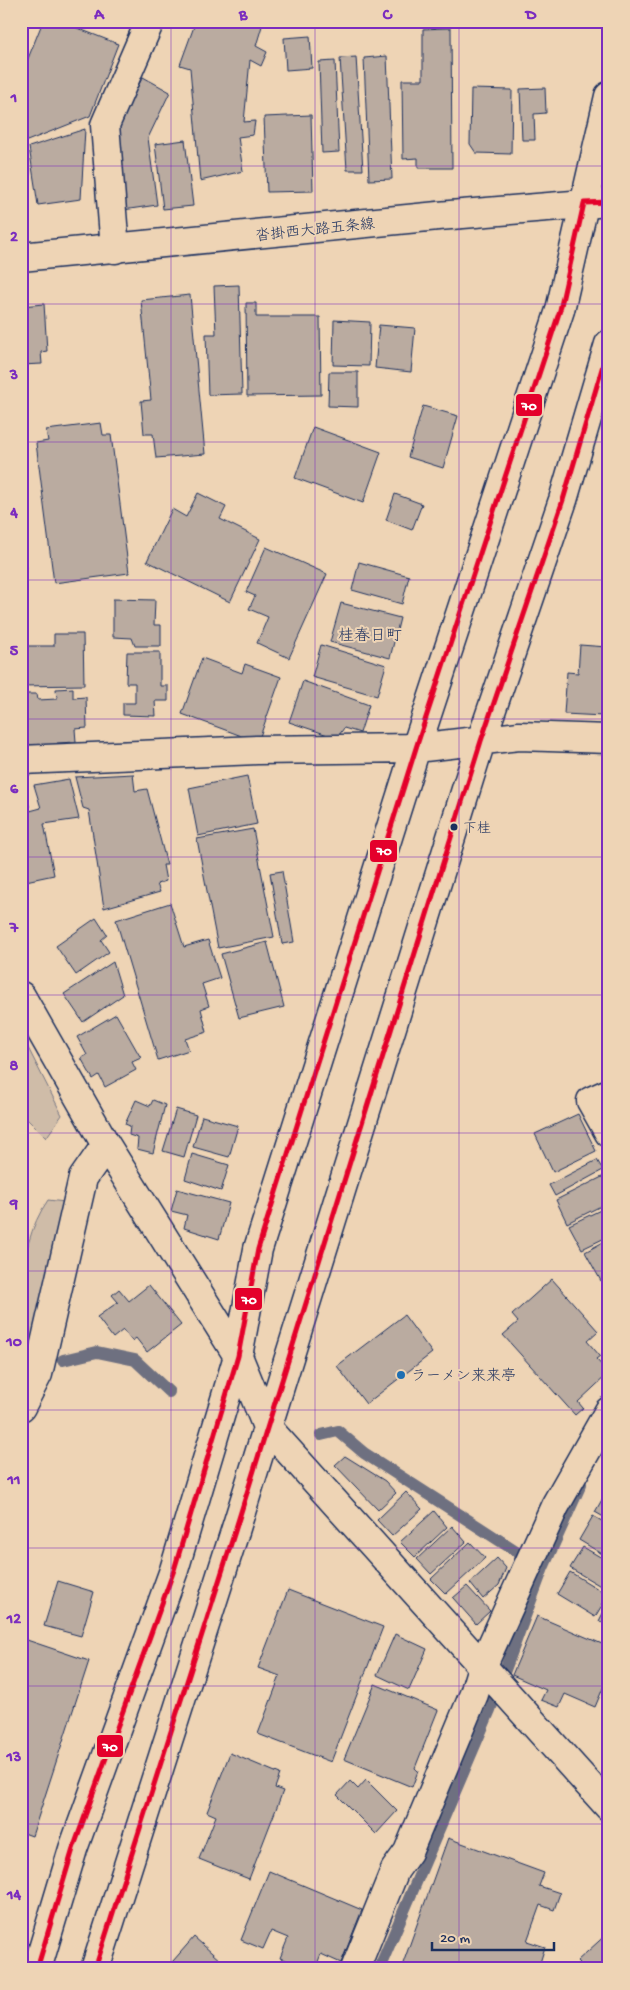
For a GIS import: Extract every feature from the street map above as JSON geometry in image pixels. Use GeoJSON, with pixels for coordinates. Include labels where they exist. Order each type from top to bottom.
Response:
{"type":"FeatureCollection","features":[{"type":"Feature","properties":{"kind":"street"},"geometry":{"type":"LineString","coordinates":[[115,249],[105,125],[150,21]]}},
{"type":"Feature","properties":{"kind":"street"},"geometry":{"type":"LineString","coordinates":[[37,1969],[72,1849],[174,1570],[238,1356],[258,1249],[416,748],[597,203],[609,96]]}},
{"type":"Feature","properties":{"kind":"street","name":"沓掛西大路五条線"},"geometry":{"type":"LineString","coordinates":[[21,257],[597,203]]}},
{"type":"Feature","properties":{"kind":"street"},"geometry":{"type":"LineString","coordinates":[[95,1969],[267,1427],[481,741],[563,500],[609,344]]}},
{"type":"Feature","properties":{"kind":"street"},"geometry":{"type":"LineString","coordinates":[[21,760],[257,750],[416,748],[519,736],[609,739]]}},
{"type":"Feature","properties":{"kind":"street"},"geometry":{"type":"LineString","coordinates":[[21,996],[106,1145],[238,1356],[267,1427],[609,1808]]}},
{"type":"Feature","properties":{"kind":"street"},"geometry":{"type":"LineString","coordinates":[[609,1092],[591,1101],[609,1133]]}},
{"type":"Feature","properties":{"kind":"street"},"geometry":{"type":"LineString","coordinates":[[21,1407],[38,1374],[83,1178],[106,1145]]}},
{"type":"Feature","properties":{"kind":"street"},"geometry":{"type":"LineString","coordinates":[[355,1969],[395,1870],[408,1852],[474,1694],[482,1667],[555,1506],[609,1411]]}},
{"type":"Feature","properties":{"kind":"shaded area"},"geometry":{"type":"Polygon","coordinates":[[[21,1034],[62,1115],[46,1138],[21,1113],[21,1034]]]}},
{"type":"Feature","properties":{"kind":"shaded area"},"geometry":{"type":"Polygon","coordinates":[[[48,1200],[65,1202],[21,1386],[20,1314],[24,1266],[29,1242],[37,1220],[48,1200]]]}},
{"type":"Feature","properties":{"kind":"building"},"geometry":{"type":"Polygon","coordinates":[[[43,21],[59,21],[118,44],[90,116],[27,141],[21,138],[21,76],[43,21]]]}},
{"type":"Feature","properties":{"kind":"building"},"geometry":{"type":"Polygon","coordinates":[[[196,21],[247,21],[262,26],[256,46],[267,52],[261,66],[250,60],[244,122],[255,121],[253,135],[238,137],[243,171],[200,181],[190,68],[180,65],[196,21]]]}},
{"type":"Feature","properties":{"kind":"building"},"geometry":{"type":"Polygon","coordinates":[[[451,28],[452,168],[418,168],[418,158],[403,159],[402,80],[423,80],[423,29],[451,28]]]}},
{"type":"Feature","properties":{"kind":"building"},"geometry":{"type":"Polygon","coordinates":[[[310,36],[312,68],[286,70],[284,38],[310,36]]]}},
{"type":"Feature","properties":{"kind":"building"},"geometry":{"type":"Polygon","coordinates":[[[387,56],[392,179],[369,180],[364,58],[387,56]]]}},
{"type":"Feature","properties":{"kind":"building"},"geometry":{"type":"Polygon","coordinates":[[[356,57],[363,170],[347,170],[340,58],[356,57]]]}},
{"type":"Feature","properties":{"kind":"building"},"geometry":{"type":"Polygon","coordinates":[[[335,61],[339,152],[322,153],[319,62],[335,61]]]}},
{"type":"Feature","properties":{"kind":"building"},"geometry":{"type":"Polygon","coordinates":[[[143,77],[170,92],[148,138],[157,205],[123,210],[118,121],[143,77]]]}},
{"type":"Feature","properties":{"kind":"building"},"geometry":{"type":"Polygon","coordinates":[[[545,88],[546,113],[534,114],[535,140],[522,140],[520,89],[545,88]]]}},
{"type":"Feature","properties":{"kind":"building"},"geometry":{"type":"Polygon","coordinates":[[[471,89],[512,90],[511,154],[476,153],[470,144],[471,89]]]}},
{"type":"Feature","properties":{"kind":"building"},"geometry":{"type":"Polygon","coordinates":[[[311,115],[313,191],[267,192],[264,117],[311,115]]]}},
{"type":"Feature","properties":{"kind":"building"},"geometry":{"type":"Polygon","coordinates":[[[85,129],[81,199],[38,205],[29,147],[85,129]]]}},
{"type":"Feature","properties":{"kind":"building"},"geometry":{"type":"Polygon","coordinates":[[[185,140],[193,206],[163,209],[155,144],[185,140]]]}},
{"type":"Feature","properties":{"kind":"building"},"geometry":{"type":"Polygon","coordinates":[[[239,285],[242,394],[208,395],[206,334],[216,334],[214,286],[239,285]]]}},
{"type":"Feature","properties":{"kind":"building"},"geometry":{"type":"Polygon","coordinates":[[[190,295],[205,454],[156,458],[153,434],[144,434],[141,401],[151,400],[141,300],[190,295]]]}},
{"type":"Feature","properties":{"kind":"building"},"geometry":{"type":"Polygon","coordinates":[[[246,303],[256,303],[256,317],[320,317],[321,395],[247,396],[246,303]]]}},
{"type":"Feature","properties":{"kind":"building"},"geometry":{"type":"Polygon","coordinates":[[[44,304],[47,351],[41,352],[42,364],[21,365],[21,306],[44,304]]]}},
{"type":"Feature","properties":{"kind":"building"},"geometry":{"type":"Polygon","coordinates":[[[334,320],[370,322],[369,366],[333,365],[334,320]]]}},
{"type":"Feature","properties":{"kind":"building"},"geometry":{"type":"Polygon","coordinates":[[[379,325],[415,328],[411,372],[375,368],[379,325]]]}},
{"type":"Feature","properties":{"kind":"building"},"geometry":{"type":"Polygon","coordinates":[[[329,372],[358,372],[358,407],[328,406],[329,372]]]}},
{"type":"Feature","properties":{"kind":"building"},"geometry":{"type":"Polygon","coordinates":[[[423,406],[458,416],[443,468],[408,457],[423,406]]]}},
{"type":"Feature","properties":{"kind":"building"},"geometry":{"type":"Polygon","coordinates":[[[101,423],[103,435],[111,435],[129,573],[54,583],[36,443],[48,441],[46,430],[101,423]]]}},
{"type":"Feature","properties":{"kind":"building"},"geometry":{"type":"Polygon","coordinates":[[[313,427],[381,452],[363,503],[295,478],[313,427]]]}},
{"type":"Feature","properties":{"kind":"building"},"geometry":{"type":"Polygon","coordinates":[[[198,493],[226,507],[220,519],[260,539],[230,602],[147,561],[172,509],[186,517],[198,493]]]}},
{"type":"Feature","properties":{"kind":"building"},"geometry":{"type":"Polygon","coordinates":[[[395,494],[422,504],[412,530],[386,520],[395,494]]]}},
{"type":"Feature","properties":{"kind":"building"},"geometry":{"type":"Polygon","coordinates":[[[21,524],[25,525],[23,556],[21,556],[21,524]]]}},
{"type":"Feature","properties":{"kind":"building"},"geometry":{"type":"Polygon","coordinates":[[[266,547],[327,574],[289,658],[257,643],[268,617],[249,609],[255,596],[246,592],[266,547]]]}},
{"type":"Feature","properties":{"kind":"building"},"geometry":{"type":"Polygon","coordinates":[[[21,559],[26,559],[25,588],[21,587],[21,559]]]}},
{"type":"Feature","properties":{"kind":"building"},"geometry":{"type":"Polygon","coordinates":[[[359,562],[409,576],[402,604],[352,590],[359,562]]]}},
{"type":"Feature","properties":{"kind":"building"},"geometry":{"type":"Polygon","coordinates":[[[113,599],[155,600],[154,625],[161,625],[161,646],[135,646],[132,638],[113,637],[113,599]]]}},
{"type":"Feature","properties":{"kind":"building"},"geometry":{"type":"Polygon","coordinates":[[[341,603],[400,618],[390,658],[330,642],[341,603]]]}},
{"type":"Feature","properties":{"kind":"building"},"geometry":{"type":"Polygon","coordinates":[[[54,634],[83,634],[84,685],[21,686],[21,646],[54,646],[54,634]]]}},
{"type":"Feature","properties":{"kind":"building"},"geometry":{"type":"Polygon","coordinates":[[[321,645],[386,665],[377,696],[312,677],[321,645]]]}},
{"type":"Feature","properties":{"kind":"building"},"geometry":{"type":"Polygon","coordinates":[[[580,645],[607,647],[603,716],[564,714],[567,672],[578,673],[580,645]]]}},
{"type":"Feature","properties":{"kind":"building"},"geometry":{"type":"Polygon","coordinates":[[[127,652],[160,652],[160,686],[168,686],[168,701],[155,701],[156,716],[123,715],[123,703],[135,703],[135,683],[126,683],[127,652]]]}},
{"type":"Feature","properties":{"kind":"building"},"geometry":{"type":"Polygon","coordinates":[[[202,658],[242,673],[245,664],[281,677],[258,742],[182,714],[202,658]]]}},
{"type":"Feature","properties":{"kind":"building"},"geometry":{"type":"Polygon","coordinates":[[[303,681],[369,705],[360,733],[344,728],[337,738],[289,722],[303,681]]]}},
{"type":"Feature","properties":{"kind":"building"},"geometry":{"type":"Polygon","coordinates":[[[73,688],[73,698],[86,697],[87,728],[75,729],[76,742],[57,743],[57,747],[21,749],[21,703],[24,703],[24,694],[37,694],[38,700],[57,699],[56,689],[73,688]]]}},
{"type":"Feature","properties":{"kind":"building"},"geometry":{"type":"Polygon","coordinates":[[[133,774],[135,791],[147,789],[167,865],[163,865],[166,881],[157,884],[160,892],[104,908],[89,810],[83,808],[75,777],[133,774]]]}},
{"type":"Feature","properties":{"kind":"building"},"geometry":{"type":"Polygon","coordinates":[[[247,776],[257,824],[198,836],[189,788],[247,776]]]}},
{"type":"Feature","properties":{"kind":"building"},"geometry":{"type":"Polygon","coordinates":[[[69,779],[79,819],[44,824],[54,875],[21,882],[21,786],[25,785],[30,811],[41,808],[34,785],[69,779]]]}},
{"type":"Feature","properties":{"kind":"building"},"geometry":{"type":"Polygon","coordinates":[[[253,829],[274,937],[218,948],[197,839],[253,829]]]}},
{"type":"Feature","properties":{"kind":"building"},"geometry":{"type":"Polygon","coordinates":[[[282,871],[294,942],[282,944],[270,873],[282,871]]]}},
{"type":"Feature","properties":{"kind":"building"},"geometry":{"type":"Polygon","coordinates":[[[170,903],[184,947],[208,940],[220,978],[202,984],[209,1006],[201,1009],[207,1032],[185,1039],[189,1050],[158,1060],[116,920],[170,903]]]}},
{"type":"Feature","properties":{"kind":"building"},"geometry":{"type":"Polygon","coordinates":[[[96,918],[107,935],[101,940],[109,952],[76,975],[56,946],[96,918]]]}},
{"type":"Feature","properties":{"kind":"building"},"geometry":{"type":"Polygon","coordinates":[[[267,942],[284,1007],[239,1018],[221,954],[267,942]]]}},
{"type":"Feature","properties":{"kind":"building"},"geometry":{"type":"Polygon","coordinates":[[[113,962],[123,995],[83,1022],[64,994],[113,962]]]}},
{"type":"Feature","properties":{"kind":"building"},"geometry":{"type":"Polygon","coordinates":[[[116,1014],[141,1058],[132,1062],[136,1070],[105,1087],[99,1075],[93,1079],[81,1058],[87,1055],[77,1037],[116,1014]]]}},
{"type":"Feature","properties":{"kind":"building"},"geometry":{"type":"Polygon","coordinates":[[[136,1100],[150,1106],[153,1100],[165,1105],[153,1153],[137,1149],[138,1138],[129,1135],[130,1126],[125,1124],[136,1100]]]}},
{"type":"Feature","properties":{"kind":"building"},"geometry":{"type":"Polygon","coordinates":[[[176,1109],[196,1115],[184,1157],[163,1151],[176,1109]]]}},
{"type":"Feature","properties":{"kind":"building"},"geometry":{"type":"Polygon","coordinates":[[[578,1114],[596,1151],[553,1172],[535,1134],[578,1114]]]}},
{"type":"Feature","properties":{"kind":"building"},"geometry":{"type":"Polygon","coordinates":[[[202,1116],[238,1126],[229,1157],[193,1147],[202,1116]]]}},
{"type":"Feature","properties":{"kind":"building"},"geometry":{"type":"Polygon","coordinates":[[[192,1154],[229,1165],[221,1191],[185,1179],[192,1154]]]}},
{"type":"Feature","properties":{"kind":"building"},"geometry":{"type":"Polygon","coordinates":[[[597,1160],[603,1170],[555,1196],[549,1185],[597,1160]]]}},
{"type":"Feature","properties":{"kind":"building"},"geometry":{"type":"Polygon","coordinates":[[[608,1174],[609,1202],[567,1223],[556,1200],[608,1174]]]}},
{"type":"Feature","properties":{"kind":"building"},"geometry":{"type":"Polygon","coordinates":[[[177,1189],[229,1203],[219,1239],[184,1228],[187,1215],[171,1211],[177,1189]]]}},
{"type":"Feature","properties":{"kind":"building"},"geometry":{"type":"Polygon","coordinates":[[[609,1206],[609,1236],[582,1249],[569,1225],[609,1206]]]}},
{"type":"Feature","properties":{"kind":"building"},"geometry":{"type":"Polygon","coordinates":[[[609,1239],[609,1277],[601,1281],[585,1252],[609,1239]]]}},
{"type":"Feature","properties":{"kind":"building"},"geometry":{"type":"Polygon","coordinates":[[[552,1279],[598,1331],[587,1341],[600,1356],[596,1359],[609,1373],[578,1402],[583,1408],[575,1415],[503,1335],[518,1322],[512,1315],[552,1279]]]}},
{"type":"Feature","properties":{"kind":"building"},"geometry":{"type":"Polygon","coordinates":[[[149,1285],[181,1325],[147,1352],[136,1338],[132,1341],[123,1330],[113,1338],[97,1317],[118,1302],[112,1295],[119,1289],[129,1301],[149,1285]]]}},
{"type":"Feature","properties":{"kind":"building"},"geometry":{"type":"Polygon","coordinates":[[[404,1315],[432,1353],[366,1404],[337,1366],[404,1315]]]}},
{"type":"Feature","properties":{"kind":"building"},"geometry":{"type":"Polygon","coordinates":[[[345,1456],[385,1481],[396,1493],[378,1510],[335,1465],[345,1456]]]}},
{"type":"Feature","properties":{"kind":"building"},"geometry":{"type":"Polygon","coordinates":[[[609,1490],[609,1520],[595,1512],[609,1490]]]}},
{"type":"Feature","properties":{"kind":"building"},"geometry":{"type":"Polygon","coordinates":[[[406,1492],[422,1509],[392,1536],[377,1520],[406,1492]]]}},
{"type":"Feature","properties":{"kind":"building"},"geometry":{"type":"Polygon","coordinates":[[[434,1511],[447,1527],[415,1557],[400,1542],[434,1511]]]}},
{"type":"Feature","properties":{"kind":"building"},"geometry":{"type":"Polygon","coordinates":[[[593,1516],[609,1525],[609,1558],[579,1540],[593,1516]]]}},
{"type":"Feature","properties":{"kind":"building"},"geometry":{"type":"Polygon","coordinates":[[[452,1526],[466,1542],[431,1574],[417,1559],[452,1526]]]}},
{"type":"Feature","properties":{"kind":"building"},"geometry":{"type":"Polygon","coordinates":[[[470,1542],[485,1558],[446,1594],[431,1579],[470,1542]]]}},
{"type":"Feature","properties":{"kind":"building"},"geometry":{"type":"Polygon","coordinates":[[[583,1547],[609,1562],[609,1591],[570,1568],[583,1547]]]}},
{"type":"Feature","properties":{"kind":"building"},"geometry":{"type":"Polygon","coordinates":[[[497,1558],[506,1568],[499,1585],[483,1599],[470,1583],[497,1558]]]}},
{"type":"Feature","properties":{"kind":"building"},"geometry":{"type":"Polygon","coordinates":[[[570,1572],[608,1595],[595,1617],[557,1594],[570,1572]]]}},
{"type":"Feature","properties":{"kind":"building"},"geometry":{"type":"Polygon","coordinates":[[[58,1581],[94,1592],[81,1636],[44,1626],[58,1581]]]}},
{"type":"Feature","properties":{"kind":"building"},"geometry":{"type":"Polygon","coordinates":[[[467,1586],[490,1611],[476,1624],[453,1598],[467,1586]]]}},
{"type":"Feature","properties":{"kind":"building"},"geometry":{"type":"Polygon","coordinates":[[[288,1590],[383,1627],[331,1762],[258,1734],[280,1676],[258,1668],[288,1590]]]}},
{"type":"Feature","properties":{"kind":"building"},"geometry":{"type":"Polygon","coordinates":[[[604,1611],[609,1614],[609,1626],[599,1621],[604,1611]]]}},
{"type":"Feature","properties":{"kind":"building"},"geometry":{"type":"Polygon","coordinates":[[[537,1616],[609,1647],[609,1674],[595,1707],[565,1694],[559,1707],[541,1700],[546,1690],[512,1675],[537,1616]]]}},
{"type":"Feature","properties":{"kind":"building"},"geometry":{"type":"Polygon","coordinates":[[[395,1634],[427,1649],[409,1690],[377,1675],[395,1634]]]}},
{"type":"Feature","properties":{"kind":"building"},"geometry":{"type":"Polygon","coordinates":[[[21,1638],[89,1661],[32,1836],[21,1832],[21,1638]]]}},
{"type":"Feature","properties":{"kind":"building"},"geometry":{"type":"Polygon","coordinates":[[[375,1684],[438,1710],[415,1768],[418,1771],[412,1787],[344,1759],[375,1684]]]}},
{"type":"Feature","properties":{"kind":"building"},"geometry":{"type":"Polygon","coordinates":[[[230,1753],[280,1774],[275,1788],[283,1791],[249,1879],[199,1859],[216,1816],[207,1812],[230,1753]]]}},
{"type":"Feature","properties":{"kind":"building"},"geometry":{"type":"Polygon","coordinates":[[[609,1761],[609,1776],[603,1773],[609,1761]]]}},
{"type":"Feature","properties":{"kind":"building"},"geometry":{"type":"Polygon","coordinates":[[[366,1780],[397,1811],[376,1834],[337,1795],[350,1781],[358,1789],[366,1780]]]}},
{"type":"Feature","properties":{"kind":"building"},"geometry":{"type":"Polygon","coordinates":[[[448,1838],[544,1873],[539,1886],[560,1893],[554,1910],[540,1905],[527,1941],[545,1947],[538,1969],[401,1969],[448,1838]]]}},
{"type":"Feature","properties":{"kind":"building"},"geometry":{"type":"Polygon","coordinates":[[[269,1871],[362,1910],[341,1963],[321,1954],[315,1969],[307,1969],[280,1958],[288,1938],[271,1931],[263,1949],[241,1940],[269,1871]]]}},
{"type":"Feature","properties":{"kind":"building"},"geometry":{"type":"Polygon","coordinates":[[[609,1932],[609,1969],[585,1969],[577,1961],[609,1932]]]}},
{"type":"Feature","properties":{"kind":"building"},"geometry":{"type":"Polygon","coordinates":[[[194,1937],[230,1969],[166,1969],[194,1937]]]}},
{"type":"Feature","properties":{"kind":"waterway"},"geometry":{"type":"LineString","coordinates":[[21,1346],[28,1354]]}},
{"type":"Feature","properties":{"kind":"waterway"},"geometry":{"type":"LineString","coordinates":[[63,1360],[97,1352],[135,1360],[169,1392]]}},
{"type":"Feature","properties":{"kind":"waterway"},"geometry":{"type":"LineString","coordinates":[[321,1435],[338,1431],[364,1453],[533,1562]]}},
{"type":"Feature","properties":{"kind":"waterway"},"geometry":{"type":"LineString","coordinates":[[379,1969],[490,1710],[543,1568],[581,1484]]}},
{"type":"Feature","properties":{"kind":"transit line","name":"70"},"geometry":{"type":"LineString","coordinates":[[37,1969],[73,1849],[174,1570],[238,1356],[258,1249],[416,748],[560,310],[584,203],[609,202]]}},
{"type":"Feature","properties":{"kind":"transit line","name":"70"},"geometry":{"type":"LineString","coordinates":[[95,1969],[236,1528],[481,741],[563,500],[609,345]]}},
{"type":"Feature","properties":{"kind":"place","name":"下桂"},"geometry":{"type":"Point","coordinates":[454,827]}},
{"type":"Feature","properties":{"kind":"place","name":"ラーメン来来亭"},"geometry":{"type":"Point","coordinates":[401,1375]}},
{"type":"Feature","properties":{"kind":"district","name":"桂春日町"},"geometry":{"type":"Point","coordinates":[370,634]}}]}
